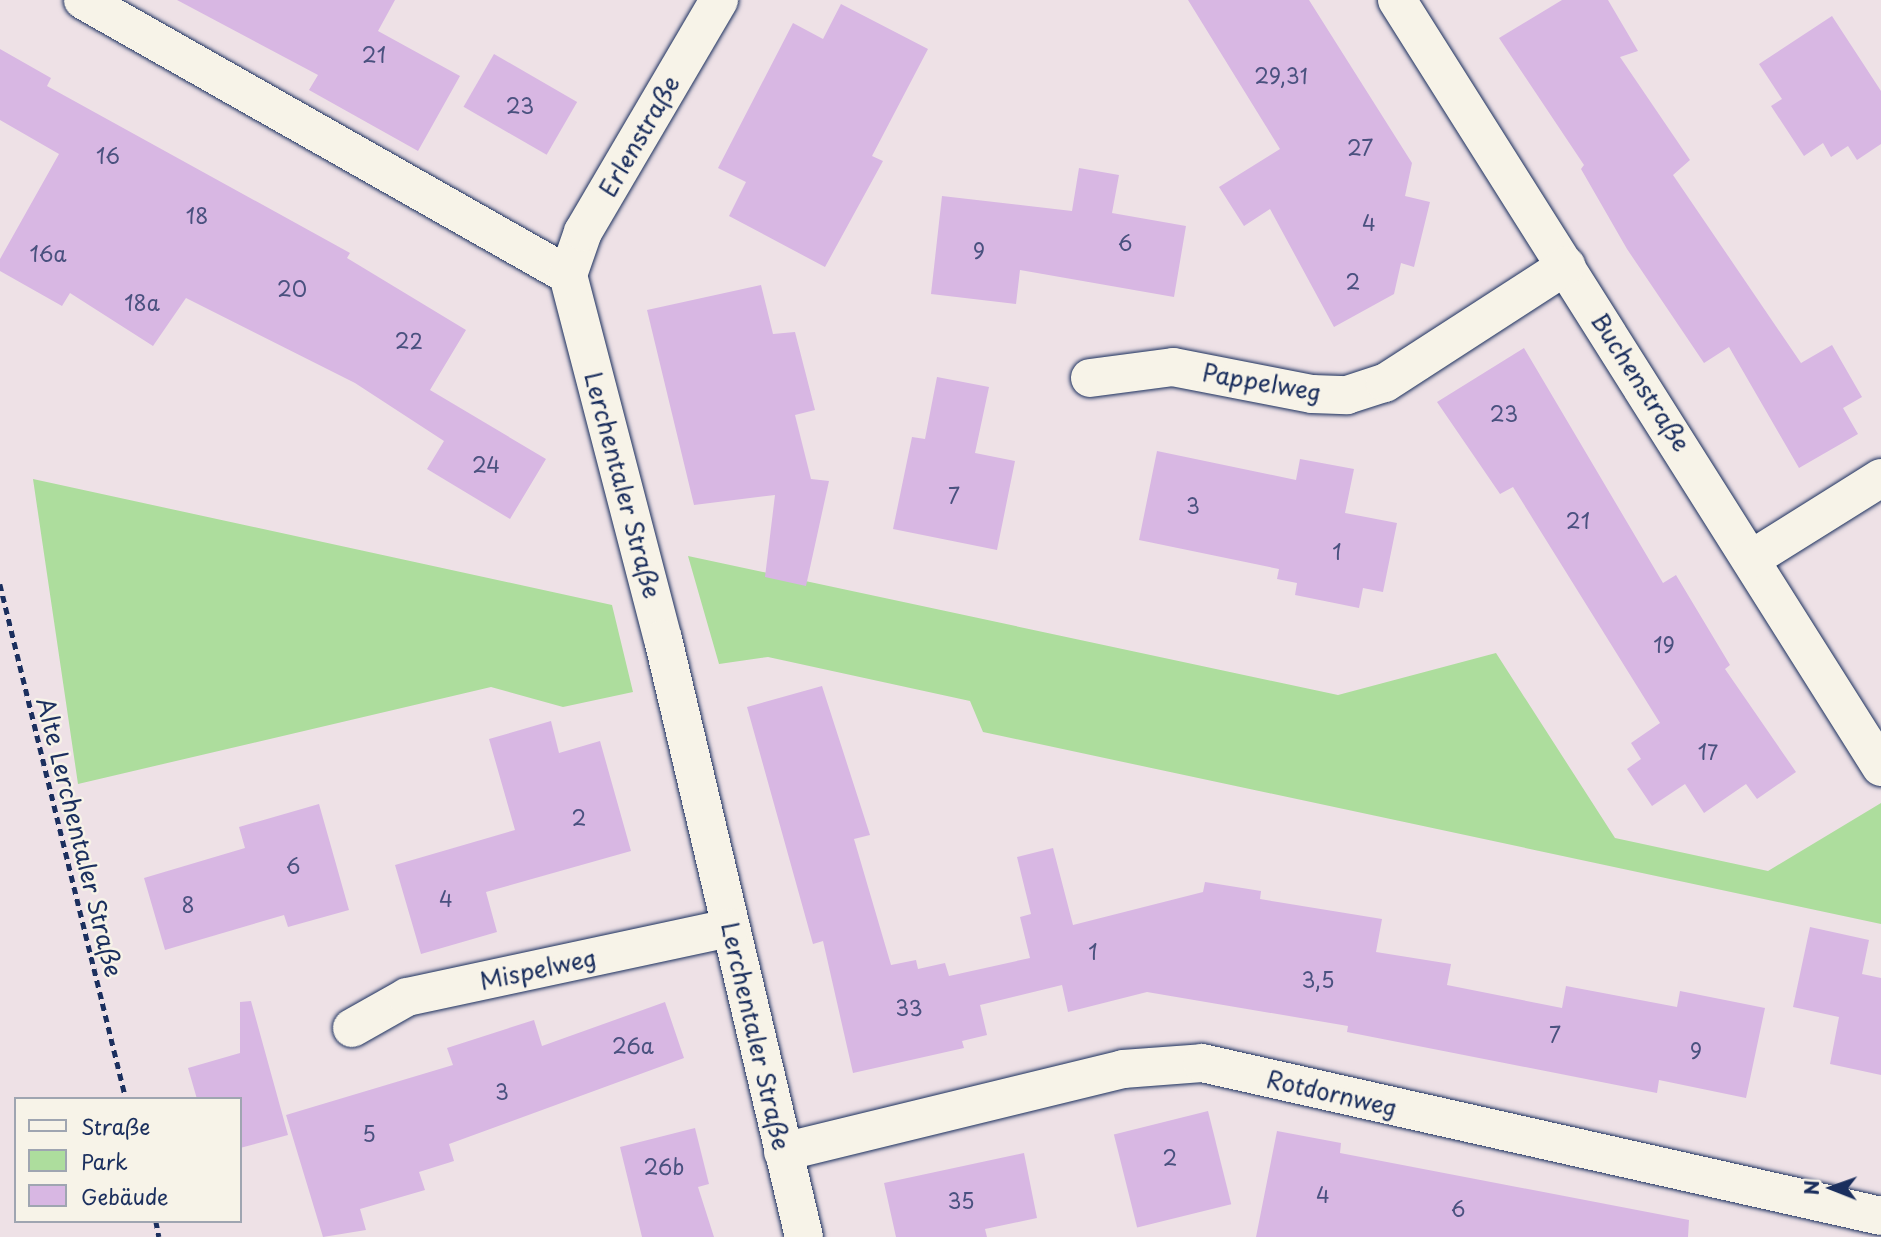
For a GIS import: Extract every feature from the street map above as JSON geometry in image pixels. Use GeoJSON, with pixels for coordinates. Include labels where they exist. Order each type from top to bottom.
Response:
{"type":"FeatureCollection","features":[{"type":"Feature","properties":{"kind":"street"},"geometry":{"type":"LineString","coordinates":[[83,0],[568,275]]}},
{"type":"Feature","properties":{"kind":"street","name":"Erlenstraße"},"geometry":{"type":"LineString","coordinates":[[568,275],[583,232],[719,0]]}},
{"type":"Feature","properties":{"kind":"street","name":"Buchenstraße"},"geometry":{"type":"LineString","coordinates":[[1397,0],[1753,558],[1881,767]]}},
{"type":"Feature","properties":{"kind":"street","name":"Pappelweg"},"geometry":{"type":"LineString","coordinates":[[1090,378],[1173,367],[1312,394],[1347,395],[1385,383],[1566,266]]}},
{"type":"Feature","properties":{"kind":"street","name":"Lerchentaler Straße"},"geometry":{"type":"LineString","coordinates":[[568,275],[804,1237]]}},
{"type":"Feature","properties":{"kind":"street"},"geometry":{"type":"LineString","coordinates":[[1753,558],[1881,478]]}},
{"type":"Feature","properties":{"kind":"street","name":"Mispelweg"},"geometry":{"type":"LineString","coordinates":[[352,1028],[407,997],[730,928]]}},
{"type":"Feature","properties":{"kind":"street","name":"Rotdornweg"},"geometry":{"type":"LineString","coordinates":[[783,1152],[1123,1069],[1202,1063],[1881,1216]]}},
{"type":"Feature","properties":{"kind":"path","name":"Alte Lerchentaler Straße"},"geometry":{"type":"LineString","coordinates":[[0,584],[126,1097]]}},
{"type":"Feature","properties":{"kind":"green space"},"geometry":{"type":"Polygon","coordinates":[[[33,479],[612,605],[633,692],[563,707],[491,687],[78,784],[33,479]]]}},
{"type":"Feature","properties":{"kind":"green space"},"geometry":{"type":"Polygon","coordinates":[[[688,556],[1338,695],[1496,653],[1615,838],[1768,871],[1881,803],[1881,924],[983,732],[970,701],[768,657],[719,664],[688,556]]]}},
{"type":"Feature","properties":{"kind":"building"},"geometry":{"type":"Polygon","coordinates":[[[177,0],[395,0],[378,31],[460,76],[418,151],[309,90],[318,75],[177,0]]]}},
{"type":"Feature","properties":{"kind":"building"},"geometry":{"type":"Polygon","coordinates":[[[1188,0],[1309,0],[1412,163],[1405,196],[1430,202],[1414,267],[1401,263],[1394,294],[1334,327],[1270,209],[1244,226],[1219,187],[1280,149],[1188,0]]]}},
{"type":"Feature","properties":{"kind":"building"},"geometry":{"type":"Polygon","coordinates":[[[1562,0],[1608,0],[1638,51],[1620,57],[1690,160],[1673,175],[1801,363],[1832,345],[1862,397],[1843,408],[1858,434],[1799,468],[1729,347],[1704,363],[1627,249],[1581,169],[1584,165],[1499,38],[1562,0]]]}},
{"type":"Feature","properties":{"kind":"building"},"geometry":{"type":"Polygon","coordinates":[[[841,4],[928,49],[872,156],[883,161],[825,267],[729,216],[746,182],[718,168],[793,23],[823,39],[841,4]]]}},
{"type":"Feature","properties":{"kind":"building"},"geometry":{"type":"Polygon","coordinates":[[[1832,16],[1881,91],[1881,144],[1857,160],[1848,146],[1831,157],[1823,143],[1804,156],[1771,106],[1782,99],[1759,64],[1832,16]]]}},
{"type":"Feature","properties":{"kind":"building"},"geometry":{"type":"Polygon","coordinates":[[[0,49],[51,78],[47,86],[350,253],[347,258],[466,330],[430,390],[546,459],[510,519],[427,469],[444,441],[355,383],[186,298],[153,346],[70,293],[62,306],[0,271],[0,259],[59,154],[0,120],[0,49]]]}},
{"type":"Feature","properties":{"kind":"building"},"geometry":{"type":"Polygon","coordinates":[[[494,54],[577,102],[547,155],[464,107],[494,54]]]}},
{"type":"Feature","properties":{"kind":"building"},"geometry":{"type":"Polygon","coordinates":[[[1079,168],[1119,175],[1112,213],[1186,226],[1174,297],[1020,270],[1016,304],[931,294],[942,196],[1072,211],[1079,168]]]}},
{"type":"Feature","properties":{"kind":"building"},"geometry":{"type":"Polygon","coordinates":[[[761,285],[773,334],[795,332],[815,410],[795,415],[811,479],[829,481],[806,586],[765,577],[775,495],[694,505],[647,310],[761,285]]]}},
{"type":"Feature","properties":{"kind":"building"},"geometry":{"type":"Polygon","coordinates":[[[1524,348],[1663,583],[1676,575],[1730,665],[1725,669],[1796,772],[1757,799],[1746,784],[1704,813],[1685,784],[1652,806],[1627,769],[1641,759],[1631,743],[1660,723],[1513,487],[1500,494],[1437,402],[1524,348]]]}},
{"type":"Feature","properties":{"kind":"building"},"geometry":{"type":"Polygon","coordinates":[[[937,377],[989,387],[975,453],[1015,461],[997,550],[893,529],[912,437],[925,439],[937,377]]]}},
{"type":"Feature","properties":{"kind":"building"},"geometry":{"type":"Polygon","coordinates":[[[1157,451],[1296,480],[1300,459],[1354,469],[1345,513],[1397,523],[1383,592],[1363,588],[1359,608],[1295,595],[1297,583],[1277,579],[1279,569],[1139,540],[1157,451]]]}},
{"type":"Feature","properties":{"kind":"building"},"geometry":{"type":"Polygon","coordinates":[[[822,686],[870,835],[854,839],[891,965],[916,960],[918,969],[945,963],[949,976],[1030,958],[1020,917],[1031,914],[1017,857],[1053,848],[1073,925],[1203,892],[1205,882],[1261,891],[1260,899],[1382,919],[1376,952],[1451,964],[1447,985],[1562,1008],[1566,986],[1677,1007],[1680,991],[1765,1008],[1746,1098],[1659,1080],[1657,1093],[1347,1032],[1348,1026],[1147,992],[1068,1012],[1062,985],[980,1005],[987,1035],[962,1041],[964,1048],[853,1073],[823,941],[813,944],[747,707],[822,686]]]}},
{"type":"Feature","properties":{"kind":"building"},"geometry":{"type":"Polygon","coordinates":[[[551,721],[559,753],[600,741],[631,851],[486,892],[497,932],[421,954],[395,865],[515,830],[489,739],[551,721]]]}},
{"type":"Feature","properties":{"kind":"building"},"geometry":{"type":"Polygon","coordinates":[[[319,804],[349,910],[288,927],[284,915],[165,950],[144,878],[245,848],[239,827],[319,804]]]}},
{"type":"Feature","properties":{"kind":"building"},"geometry":{"type":"Polygon","coordinates":[[[1810,927],[1869,940],[1862,974],[1881,978],[1881,1075],[1830,1064],[1839,1017],[1793,1007],[1810,927]]]}},
{"type":"Feature","properties":{"kind":"building"},"geometry":{"type":"Polygon","coordinates":[[[251,1001],[288,1135],[242,1147],[242,1097],[196,1097],[188,1068],[240,1053],[240,1002],[251,1001]]]}},
{"type":"Feature","properties":{"kind":"building"},"geometry":{"type":"Polygon","coordinates":[[[665,1002],[684,1058],[449,1144],[454,1161],[419,1172],[425,1190],[360,1209],[366,1230],[323,1237],[286,1115],[453,1065],[447,1048],[534,1020],[542,1046],[665,1002]]]}},
{"type":"Feature","properties":{"kind":"building"},"geometry":{"type":"Polygon","coordinates":[[[1208,1111],[1231,1204],[1137,1228],[1114,1134],[1208,1111]]]}},
{"type":"Feature","properties":{"kind":"building"},"geometry":{"type":"Polygon","coordinates":[[[695,1128],[709,1184],[698,1187],[714,1237],[642,1237],[620,1147],[695,1128]]]}},
{"type":"Feature","properties":{"kind":"building"},"geometry":{"type":"Polygon","coordinates":[[[1277,1131],[1341,1143],[1340,1153],[1689,1220],[1688,1237],[1256,1237],[1277,1131]]]}},
{"type":"Feature","properties":{"kind":"building"},"geometry":{"type":"Polygon","coordinates":[[[1024,1153],[1037,1218],[985,1229],[987,1237],[896,1237],[884,1183],[1024,1153]]]}}]}
